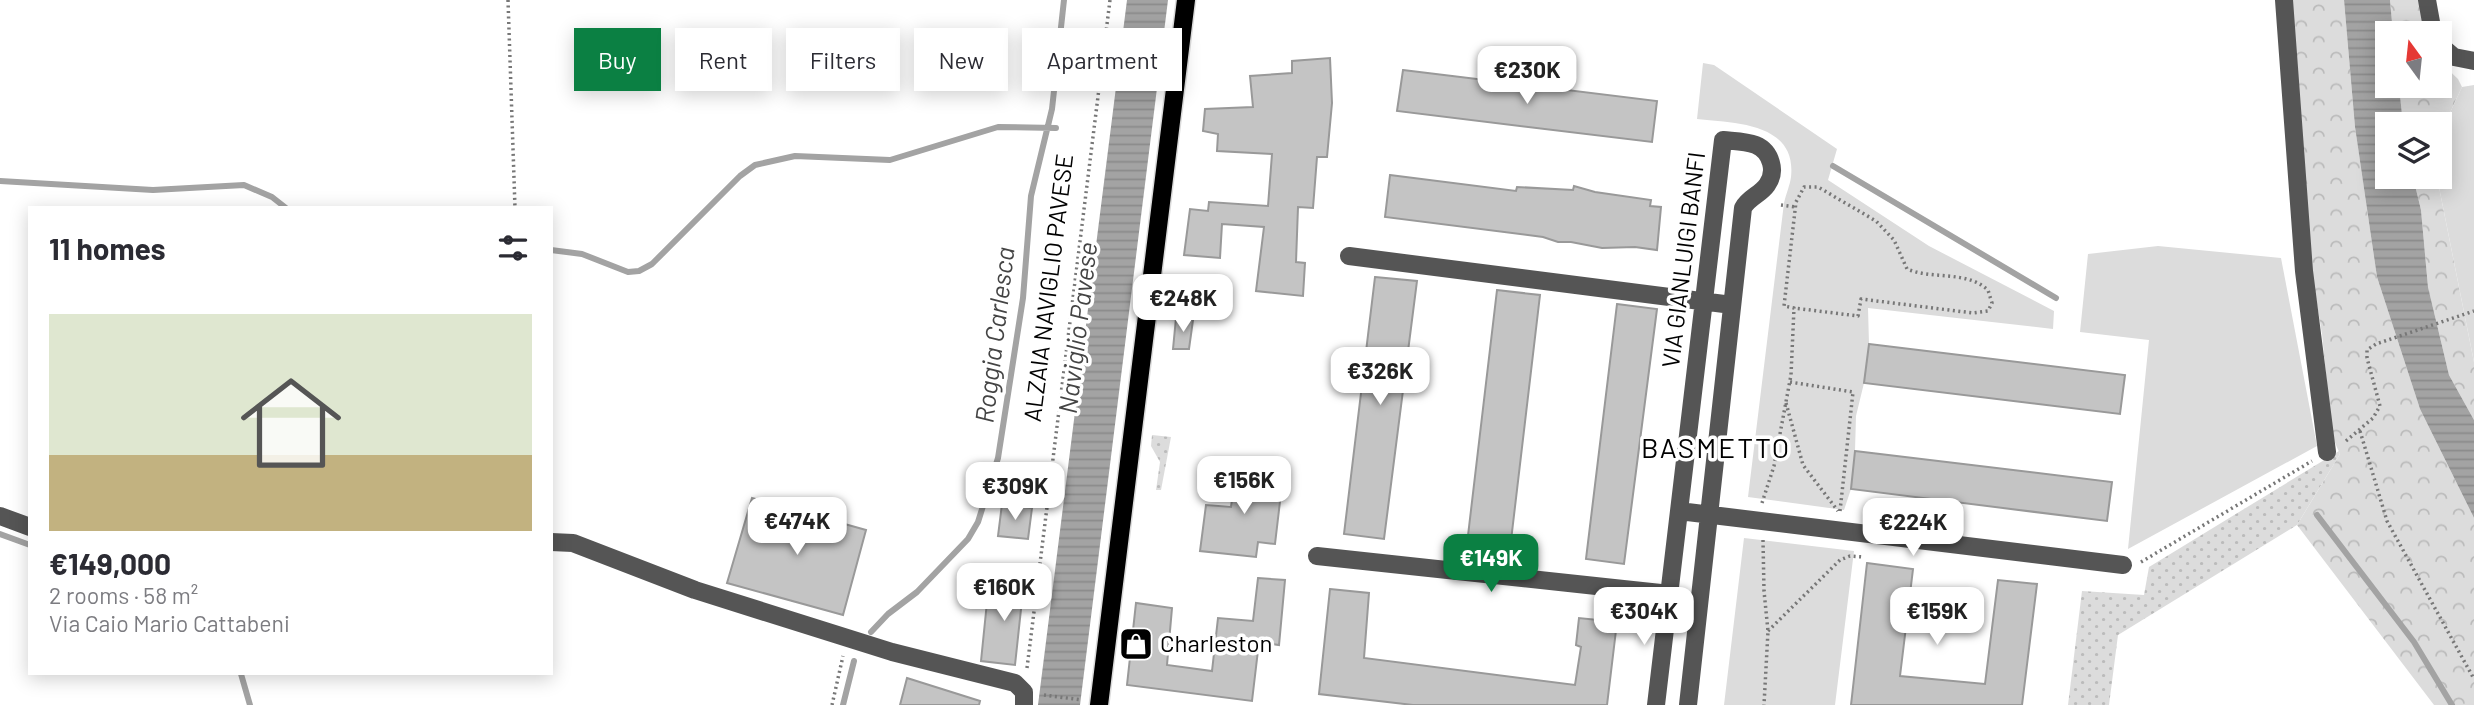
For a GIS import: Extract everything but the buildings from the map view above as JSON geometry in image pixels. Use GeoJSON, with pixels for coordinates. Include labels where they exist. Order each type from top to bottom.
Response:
{"type":"FeatureCollection","features":[{"type":"Feature","properties":{"kind":"main road"},"geometry":{"type":"LineString","coordinates":[[1091,702],[1186,0]]}},
{"type":"Feature","properties":{"kind":"street"},"geometry":{"type":"LineString","coordinates":[[2284,0],[2304,271],[2327,452]]}},
{"type":"Feature","properties":{"kind":"street"},"geometry":{"type":"LineString","coordinates":[[2427,0],[2431,21]]}},
{"type":"Feature","properties":{"kind":"street"},"geometry":{"type":"LineString","coordinates":[[2452,55],[2474,61]]}},
{"type":"Feature","properties":{"kind":"street","name":"VIA GIANLUIGI BANFI"},"geometry":{"type":"LineString","coordinates":[[1656,705],[1723,140],[1758,145],[1770,159],[1772,173],[1765,187],[1750,198],[1743,208],[1688,705]]}},
{"type":"Feature","properties":{"kind":"street"},"geometry":{"type":"LineString","coordinates":[[1349,256],[1732,304]]}},
{"type":"Feature","properties":{"kind":"street"},"geometry":{"type":"LineString","coordinates":[[1679,512],[2123,565]]}},
{"type":"Feature","properties":{"kind":"street"},"geometry":{"type":"LineString","coordinates":[[0,516],[28,526]]}},
{"type":"Feature","properties":{"kind":"street"},"geometry":{"type":"LineString","coordinates":[[553,542],[573,543],[695,590],[892,652],[1009,681],[1024,692],[1024,705]]}},
{"type":"Feature","properties":{"kind":"street"},"geometry":{"type":"LineString","coordinates":[[1317,556],[1670,594]]}},
{"type":"Feature","properties":{"kind":"path"},"geometry":{"type":"LineString","coordinates":[[508,0],[515,206]]}},
{"type":"Feature","properties":{"kind":"path","name":"ALZAIA NAVIGLIO PAVESE"},"geometry":{"type":"LineString","coordinates":[[1020,687],[1028,666],[1110,0]]}},
{"type":"Feature","properties":{"kind":"path"},"geometry":{"type":"LineString","coordinates":[[1804,187],[1818,187],[1886,230],[1894,240],[1907,269],[1916,273],[1971,279],[1988,290],[1992,303],[1987,311],[1973,313],[1861,299],[1858,316],[1794,308],[1784,306],[1796,206],[1804,187]]}},
{"type":"Feature","properties":{"kind":"path"},"geometry":{"type":"LineString","coordinates":[[1781,205],[1796,206]]}},
{"type":"Feature","properties":{"kind":"path"},"geometry":{"type":"LineString","coordinates":[[1761,505],[1774,466],[1790,382],[1794,308]]}},
{"type":"Feature","properties":{"kind":"path"},"geometry":{"type":"LineString","coordinates":[[2145,562],[2327,452],[2373,418],[2380,406],[2367,350],[2376,344],[2430,324],[2474,311]]}},
{"type":"Feature","properties":{"kind":"path"},"geometry":{"type":"LineString","coordinates":[[1786,403],[1803,465],[1839,513],[1853,393],[1790,382]]}},
{"type":"Feature","properties":{"kind":"path"},"geometry":{"type":"LineString","coordinates":[[2360,430],[2387,521],[2474,679]]}},
{"type":"Feature","properties":{"kind":"path"},"geometry":{"type":"LineString","coordinates":[[1763,535],[1768,631],[1764,705]]}},
{"type":"Feature","properties":{"kind":"path"},"geometry":{"type":"LineString","coordinates":[[1768,631],[1840,560],[1850,556],[1864,557]]}},
{"type":"Feature","properties":{"kind":"path"},"geometry":{"type":"LineString","coordinates":[[832,705],[848,637]]}},
{"type":"Feature","properties":{"kind":"path"},"geometry":{"type":"LineString","coordinates":[[1050,696],[1091,702]]}},
{"type":"Feature","properties":{"kind":"green space"},"geometry":{"type":"Polygon","coordinates":[[[2292,0],[2344,0],[2355,127],[2377,277],[2420,409],[2474,518],[2474,705],[2434,705],[2297,525],[2340,454],[2332,436],[2322,334],[2311,269],[2292,0]]]}},
{"type":"Feature","properties":{"kind":"green space"},"geometry":{"type":"Polygon","coordinates":[[[2390,0],[2418,0],[2424,21],[2392,21],[2390,0]]]}},
{"type":"Feature","properties":{"kind":"green space"},"geometry":{"type":"Polygon","coordinates":[[[1703,63],[1714,65],[1837,149],[1828,180],[1929,246],[2054,311],[2053,329],[1868,308],[1869,344],[1856,416],[1851,489],[1844,510],[1748,497],[1784,203],[1791,177],[1790,159],[1784,145],[1760,129],[1697,119],[1703,63]]]}},
{"type":"Feature","properties":{"kind":"green space"},"geometry":{"type":"Polygon","coordinates":[[[2452,73],[2462,87],[2450,112],[2402,112],[2400,98],[2452,98],[2452,73]]]}},
{"type":"Feature","properties":{"kind":"green space"},"geometry":{"type":"Polygon","coordinates":[[[2474,85],[2474,362],[2439,189],[2452,189],[2450,112],[2462,87],[2474,85]]]}},
{"type":"Feature","properties":{"kind":"green space"},"geometry":{"type":"Polygon","coordinates":[[[2416,189],[2439,189],[2474,362],[2474,420],[2449,375],[2428,287],[2421,210],[2416,189]]]}},
{"type":"Feature","properties":{"kind":"green space"},"geometry":{"type":"Polygon","coordinates":[[[2158,246],[2281,258],[2317,446],[2128,549],[2149,340],[2080,332],[2088,254],[2158,246]]]}},
{"type":"Feature","properties":{"kind":"green space"},"geometry":{"type":"Polygon","coordinates":[[[1152,435],[1171,437],[1161,490],[1156,490],[1160,462],[1151,446],[1152,435]]]}},
{"type":"Feature","properties":{"kind":"green space"},"geometry":{"type":"Polygon","coordinates":[[[2339,451],[2340,454],[2297,525],[2118,635],[2109,705],[2068,705],[2082,591],[2144,595],[2149,567],[2339,451]]]}},
{"type":"Feature","properties":{"kind":"green space"},"geometry":{"type":"Polygon","coordinates":[[[1744,538],[1854,551],[1835,705],[1724,705],[1744,538]]]}},
{"type":"Feature","properties":{"kind":"shaded area"},"geometry":{"type":"Polygon","coordinates":[[[1127,0],[1168,0],[1165,28],[1123,28],[1127,0]]]}},
{"type":"Feature","properties":{"kind":"shaded area"},"geometry":{"type":"Polygon","coordinates":[[[2344,0],[2390,0],[2392,21],[2375,21],[2375,98],[2400,98],[2402,112],[2375,112],[2375,189],[2416,189],[2421,210],[2428,287],[2449,375],[2474,420],[2474,518],[2420,409],[2377,277],[2355,127],[2344,0]]]}},
{"type":"Feature","properties":{"kind":"shaded area"},"geometry":{"type":"Polygon","coordinates":[[[1116,91],[1157,91],[1080,705],[1038,705],[1116,91]]]}},
{"type":"Feature","properties":{"kind":"waterway","name":"Roggia Carlesca"},"geometry":{"type":"LineString","coordinates":[[871,632],[888,614],[917,592],[968,539],[978,522],[998,458],[1023,298],[1031,196],[1052,109],[1064,0]]}},
{"type":"Feature","properties":{"kind":"waterway"},"geometry":{"type":"LineString","coordinates":[[553,250],[582,254],[628,272],[639,271],[652,264],[740,176],[755,165],[795,156],[890,160],[998,127],[1056,128]]}},
{"type":"Feature","properties":{"kind":"waterway"},"geometry":{"type":"LineString","coordinates":[[1833,166],[2056,298]]}},
{"type":"Feature","properties":{"kind":"waterway"},"geometry":{"type":"LineString","coordinates":[[0,181],[153,190],[244,185],[272,197],[283,206]]}},
{"type":"Feature","properties":{"kind":"waterway"},"geometry":{"type":"LineString","coordinates":[[2317,515],[2414,642],[2452,705]]}},
{"type":"Feature","properties":{"kind":"waterway"},"geometry":{"type":"LineString","coordinates":[[0,534],[28,544]]}},
{"type":"Feature","properties":{"kind":"waterway","name":"Roggia Carlesca"},"geometry":{"type":"LineString","coordinates":[[843,705],[854,661]]}},
{"type":"Feature","properties":{"kind":"waterway"},"geometry":{"type":"LineString","coordinates":[[241,675],[250,705]]}},
{"type":"Feature","properties":{"kind":"place","name":"Charleston"},"geometry":{"type":"Point","coordinates":[1136,644]}},
{"type":"Feature","properties":{"kind":"district","name":"BASMETTO"},"geometry":{"type":"Point","coordinates":[1716,448]}},
{"type":"Feature","properties":{"kind":"water label","name":"Naviglio Pavese"},"geometry":{"type":"Point","coordinates":[1078,328]}}]}
